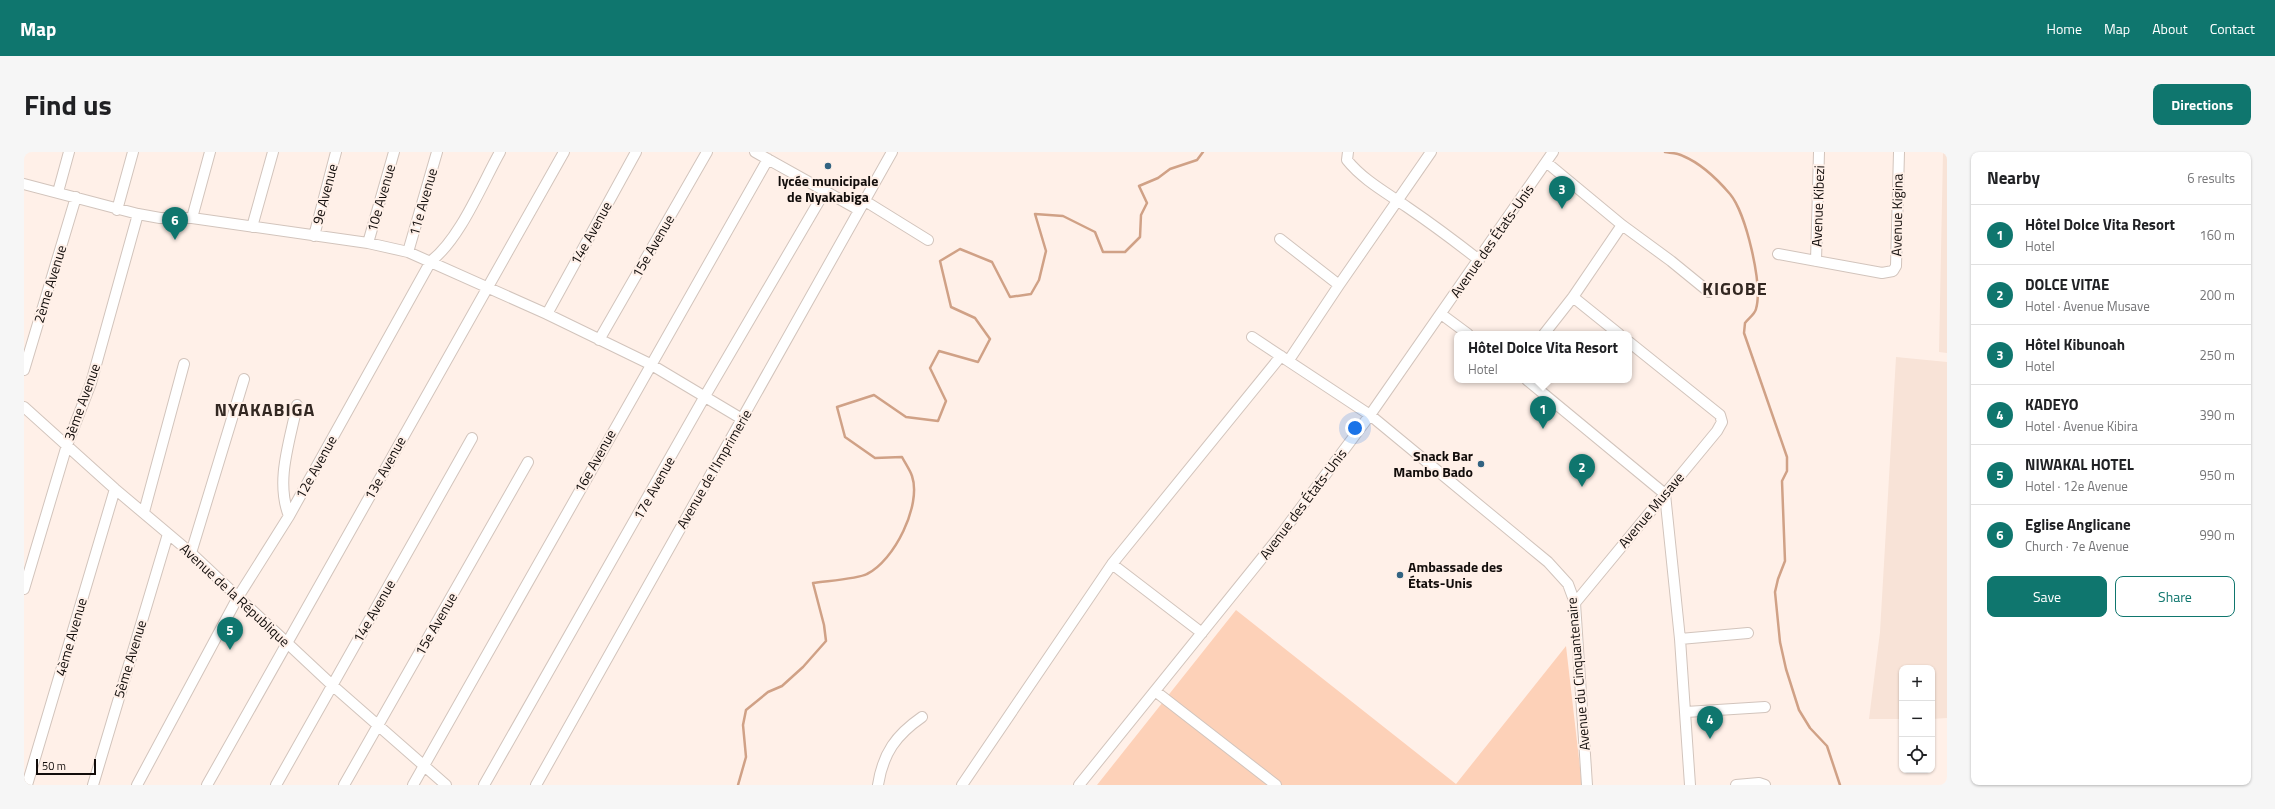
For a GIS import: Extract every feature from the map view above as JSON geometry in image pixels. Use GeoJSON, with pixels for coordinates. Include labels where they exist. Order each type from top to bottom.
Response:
{"type":"FeatureCollection","features":[{"type":"Feature","properties":{"kind":"street"},"geometry":{"type":"LineString","coordinates":[[58,192],[69,152]]}},
{"type":"Feature","properties":{"kind":"street"},"geometry":{"type":"LineString","coordinates":[[117,210],[133,152]]}},
{"type":"Feature","properties":{"kind":"street"},"geometry":{"type":"LineString","coordinates":[[192,218],[210,152]]}},
{"type":"Feature","properties":{"kind":"street"},"geometry":{"type":"LineString","coordinates":[[252,227],[273,152]]}},
{"type":"Feature","properties":{"kind":"street","name":"9e Avenue"},"geometry":{"type":"LineString","coordinates":[[314,236],[336,152]]}},
{"type":"Feature","properties":{"kind":"street","name":"10e Avenue"},"geometry":{"type":"LineString","coordinates":[[368,243],[394,152]]}},
{"type":"Feature","properties":{"kind":"street","name":"11e Avenue"},"geometry":{"type":"LineString","coordinates":[[408,252],[437,152]]}},
{"type":"Feature","properties":{"kind":"street","name":"12e Avenue"},"geometry":{"type":"LineString","coordinates":[[137,785],[238,597],[289,516],[432,261],[446,247],[461,224],[500,152]]}},
{"type":"Feature","properties":{"kind":"street","name":"13e Avenue"},"geometry":{"type":"LineString","coordinates":[[208,785],[286,643],[564,152]]}},
{"type":"Feature","properties":{"kind":"street","name":"14e Avenue"},"geometry":{"type":"LineString","coordinates":[[547,314],[636,152]]}},
{"type":"Feature","properties":{"kind":"street","name":"15e Avenue"},"geometry":{"type":"LineString","coordinates":[[599,340],[707,152]]}},
{"type":"Feature","properties":{"kind":"street"},"geometry":{"type":"LineString","coordinates":[[755,152],[825,191],[862,206],[928,240]]}},
{"type":"Feature","properties":{"kind":"street","name":"Avenue de l'Imprimerie"},"geometry":{"type":"LineString","coordinates":[[536,785],[892,152]]}},
{"type":"Feature","properties":{"kind":"street"},"geometry":{"type":"LineString","coordinates":[[1348,152],[1347,160],[1353,167],[1479,260]]}},
{"type":"Feature","properties":{"kind":"street"},"geometry":{"type":"LineString","coordinates":[[966,784],[1112,564],[1285,358],[1339,285],[1431,152]]}},
{"type":"Feature","properties":{"kind":"street","name":"Avenue des États-Unis"},"geometry":{"type":"LineString","coordinates":[[1079,785],[1279,537],[1370,415],[1553,152]]}},
{"type":"Feature","properties":{"kind":"street","name":"Avenue Kibezi"},"geometry":{"type":"LineString","coordinates":[[1816,260],[1819,152]]}},
{"type":"Feature","properties":{"kind":"street","name":"Avenue Kigina"},"geometry":{"type":"LineString","coordinates":[[1816,260],[1882,273],[1894,271],[1896,266],[1899,152]]}},
{"type":"Feature","properties":{"kind":"street","name":"16e Avenue"},"geometry":{"type":"LineString","coordinates":[[413,785],[650,364],[768,159]]}},
{"type":"Feature","properties":{"kind":"street"},"geometry":{"type":"LineString","coordinates":[[1546,162],[1622,225],[1671,261],[1709,292]]}},
{"type":"Feature","properties":{"kind":"street"},"geometry":{"type":"LineString","coordinates":[[24,184],[76,197],[117,210],[160,218],[192,218],[368,243],[408,252],[432,261],[547,314],[650,364],[742,419]]}},
{"type":"Feature","properties":{"kind":"street","name":"17e Avenue"},"geometry":{"type":"LineString","coordinates":[[484,785],[705,396],[825,191]]}},
{"type":"Feature","properties":{"kind":"street","name":"2ème Avenue"},"geometry":{"type":"LineString","coordinates":[[24,370],[76,197]]}},
{"type":"Feature","properties":{"kind":"street","name":"3ème Avenue"},"geometry":{"type":"LineString","coordinates":[[24,589],[67,445],[91,383],[138,214]]}},
{"type":"Feature","properties":{"kind":"street"},"geometry":{"type":"LineString","coordinates":[[1546,331],[1573,297],[1622,225]]}},
{"type":"Feature","properties":{"kind":"street"},"geometry":{"type":"LineString","coordinates":[[1280,239],[1339,285]]}},
{"type":"Feature","properties":{"kind":"street"},"geometry":{"type":"LineString","coordinates":[[1778,254],[1816,260]]}},
{"type":"Feature","properties":{"kind":"street"},"geometry":{"type":"LineString","coordinates":[[1573,297],[1615,331]]}},
{"type":"Feature","properties":{"kind":"street"},"geometry":{"type":"LineString","coordinates":[[1441,314],[1464,331]]}},
{"type":"Feature","properties":{"kind":"street","name":"Avenue du Cinquantenaire"},"geometry":{"type":"LineString","coordinates":[[1252,338],[1285,358],[1370,415],[1548,562],[1567,583],[1575,603],[1587,785]]}},
{"type":"Feature","properties":{"kind":"street","name":"Avenue Musave"},"geometry":{"type":"LineString","coordinates":[[1575,603],[1717,431],[1722,422],[1720,415],[1632,344]]}},
{"type":"Feature","properties":{"kind":"street"},"geometry":{"type":"LineString","coordinates":[[144,512],[184,364]]}},
{"type":"Feature","properties":{"kind":"street"},"geometry":{"type":"LineString","coordinates":[[191,553],[244,379]]}},
{"type":"Feature","properties":{"kind":"street"},"geometry":{"type":"LineString","coordinates":[[1531,383],[1665,494],[1680,639],[1690,785]]}},
{"type":"Feature","properties":{"kind":"street"},"geometry":{"type":"LineString","coordinates":[[289,516],[283,502],[282,481],[297,405]]}},
{"type":"Feature","properties":{"kind":"street","name":"Avenue de la République"},"geometry":{"type":"LineString","coordinates":[[24,406],[115,490],[144,512],[191,553],[332,685],[424,764],[446,785]]}},
{"type":"Feature","properties":{"kind":"street","name":"14e Avenue"},"geometry":{"type":"LineString","coordinates":[[276,785],[472,438]]}},
{"type":"Feature","properties":{"kind":"street","name":"15e Avenue"},"geometry":{"type":"LineString","coordinates":[[344,785],[528,462]]}},
{"type":"Feature","properties":{"kind":"street","name":"4ème Avenue"},"geometry":{"type":"LineString","coordinates":[[27,785],[115,490]]}},
{"type":"Feature","properties":{"kind":"street","name":"5ème Avenue"},"geometry":{"type":"LineString","coordinates":[[92,785],[168,534]]}},
{"type":"Feature","properties":{"kind":"street"},"geometry":{"type":"LineString","coordinates":[[1112,564],[1202,633]]}},
{"type":"Feature","properties":{"kind":"street"},"geometry":{"type":"LineString","coordinates":[[1680,639],[1748,633]]}},
{"type":"Feature","properties":{"kind":"street"},"geometry":{"type":"LineString","coordinates":[[1155,691],[1276,785]]}},
{"type":"Feature","properties":{"kind":"street"},"geometry":{"type":"LineString","coordinates":[[1686,712],[1765,707]]}},
{"type":"Feature","properties":{"kind":"street"},"geometry":{"type":"LineString","coordinates":[[878,785],[881,768],[895,740],[904,730],[922,717]]}},
{"type":"Feature","properties":{"kind":"street"},"geometry":{"type":"LineString","coordinates":[[1736,785],[1759,783],[1764,785]]}},
{"type":"Feature","properties":{"kind":"shaded area"},"geometry":{"type":"Polygon","coordinates":[[[1943,152],[1947,152],[1947,353],[1939,352],[1943,152]]]}},
{"type":"Feature","properties":{"kind":"shaded area"},"geometry":{"type":"Polygon","coordinates":[[[1896,357],[1947,362],[1947,718],[1935,719],[1935,665],[1899,665],[1899,719],[1869,719],[1880,632],[1896,357]]]}},
{"type":"Feature","properties":{"kind":"shaded area"},"geometry":{"type":"Polygon","coordinates":[[[1236,610],[1456,784],[1566,646],[1582,785],[1097,785],[1236,610]]]}},
{"type":"Feature","properties":{"kind":"waterway"},"geometry":{"type":"LineString","coordinates":[[738,785],[746,757],[743,725],[746,710],[768,692],[782,686],[803,667],[826,641],[824,625],[813,583],[863,576],[877,567],[896,545],[909,516],[913,502],[914,488],[912,476],[902,457],[875,458],[845,437],[837,407],[874,395],[906,417],[938,421],[946,401],[930,368],[939,351],[978,362],[990,339],[975,318],[951,307],[940,261],[960,249],[992,262],[1010,297],[1031,294],[1039,280],[1046,251],[1035,214],[1063,216],[1095,232],[1103,252],[1125,252],[1140,237],[1141,215],[1147,203],[1139,186],[1158,178],[1170,169],[1197,160],[1203,152]]}},
{"type":"Feature","properties":{"kind":"waterway"},"geometry":{"type":"LineString","coordinates":[[1665,152],[1679,154],[1702,167],[1730,194],[1742,217],[1752,250],[1758,298],[1753,315],[1745,323],[1744,333],[1787,457],[1787,471],[1782,481],[1785,561],[1775,592],[1780,642],[1786,669],[1799,710],[1810,728],[1827,746],[1840,785]]}},
{"type":"Feature","properties":{"kind":"place","name":"lycée municipale de Nyakabiga"},"geometry":{"type":"Point","coordinates":[828,166]}},
{"type":"Feature","properties":{"kind":"place","name":"Hôtel Kibunoah"},"geometry":{"type":"Point","coordinates":[1562,209]}},
{"type":"Feature","properties":{"kind":"place","name":"Eglise Anglicane"},"geometry":{"type":"Point","coordinates":[175,240]}},
{"type":"Feature","properties":{"kind":"place","name":"Hôtel Dolce Vita Resort"},"geometry":{"type":"Point","coordinates":[1543,429]}},
{"type":"Feature","properties":{"kind":"place","name":"Snack Bar Mambo Bado"},"geometry":{"type":"Point","coordinates":[1481,464]}},
{"type":"Feature","properties":{"kind":"place","name":"DOLCE VITAE"},"geometry":{"type":"Point","coordinates":[1582,487]}},
{"type":"Feature","properties":{"kind":"place","name":"Ambassade des États-Unis"},"geometry":{"type":"Point","coordinates":[1400,575]}},
{"type":"Feature","properties":{"kind":"place","name":"NIWAKAL HOTEL"},"geometry":{"type":"Point","coordinates":[230,650]}},
{"type":"Feature","properties":{"kind":"place","name":"KADEYO"},"geometry":{"type":"Point","coordinates":[1710,739]}},
{"type":"Feature","properties":{"kind":"district","name":"KIGOBE"},"geometry":{"type":"Point","coordinates":[1735,289]}},
{"type":"Feature","properties":{"kind":"district","name":"NYAKABIGA"},"geometry":{"type":"Point","coordinates":[265,410]}}]}
